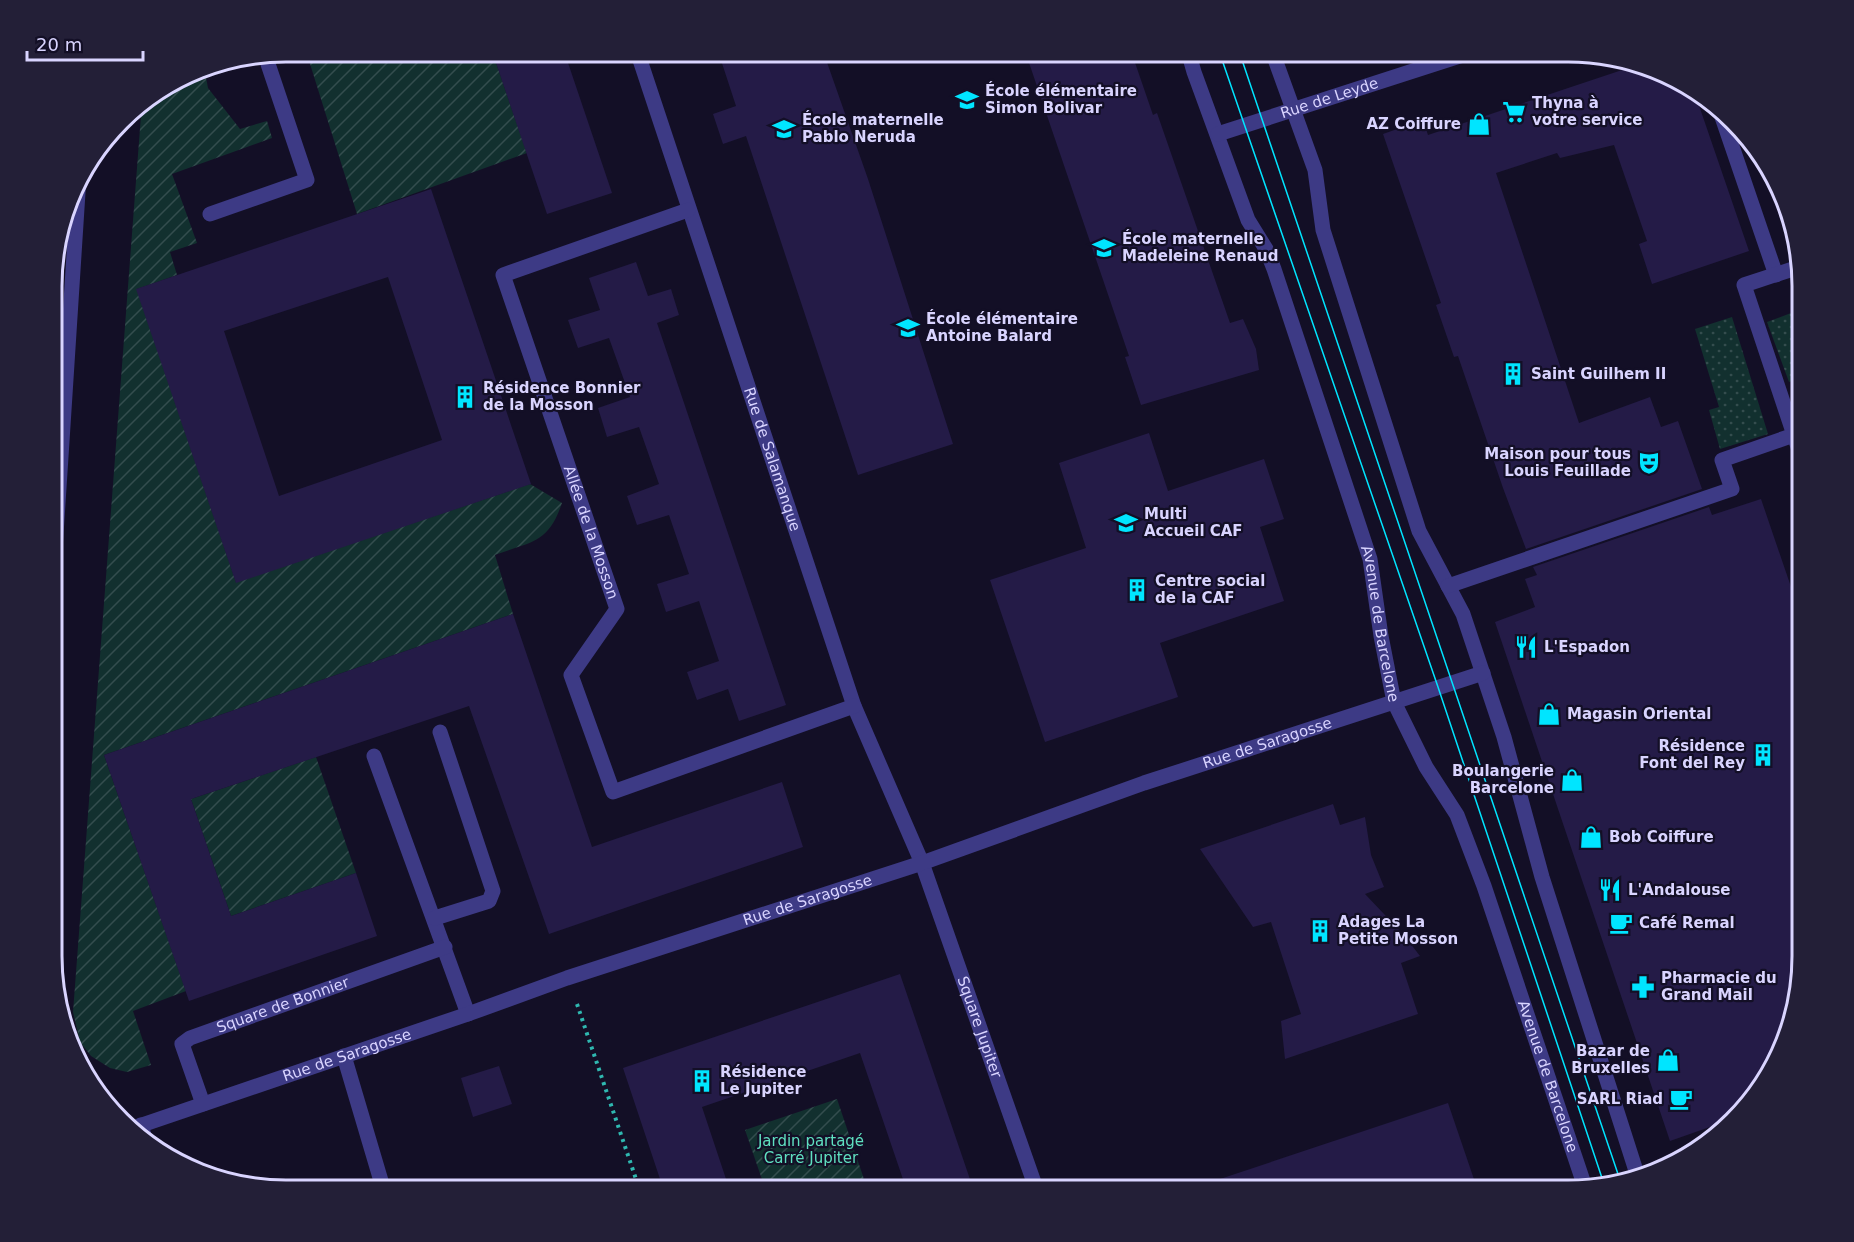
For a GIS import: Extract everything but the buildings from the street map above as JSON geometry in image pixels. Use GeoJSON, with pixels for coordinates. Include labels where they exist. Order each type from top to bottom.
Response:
{"type":"FeatureCollection","features":[{"type":"Feature","properties":{"kind":"street"},"geometry":{"type":"LineString","coordinates":[[210,214],[307,180],[267,62]]}},
{"type":"Feature","properties":{"kind":"street","name":"Rue de Salamanque"},"geometry":{"type":"LineString","coordinates":[[641,62],[854,706],[921,863]]}},
{"type":"Feature","properties":{"kind":"street","name":"Avenue de Barcelone"},"geometry":{"type":"LineString","coordinates":[[1192,62],[1248,220],[1266,249],[1274,269],[1370,558],[1381,636],[1394,702],[1426,767],[1457,815],[1488,897],[1583,1180]]}},
{"type":"Feature","properties":{"kind":"street"},"geometry":{"type":"LineString","coordinates":[[1276,62],[1315,170],[1323,230],[1419,531],[1463,614],[1504,737],[1542,877],[1636,1170]]}},
{"type":"Feature","properties":{"kind":"street","name":"Rue de Leyde"},"geometry":{"type":"LineString","coordinates":[[1218,134],[1442,62]]}},
{"type":"Feature","properties":{"kind":"street"},"geometry":{"type":"LineString","coordinates":[[1723,124],[1776,275]]}},
{"type":"Feature","properties":{"kind":"street"},"geometry":{"type":"LineString","coordinates":[[62,441],[77,204]]}},
{"type":"Feature","properties":{"kind":"street","name":"Allée de la Mosson"},"geometry":{"type":"LineString","coordinates":[[688,210],[503,275],[617,609],[571,675],[613,792],[854,706]]}},
{"type":"Feature","properties":{"kind":"street"},"geometry":{"type":"LineString","coordinates":[[1792,269],[1744,285],[1792,429]]}},
{"type":"Feature","properties":{"kind":"street"},"geometry":{"type":"LineString","coordinates":[[1448,586],[1732,489],[1722,460],[1792,436]]}},
{"type":"Feature","properties":{"kind":"street","name":"Rue de Saragosse"},"geometry":{"type":"LineString","coordinates":[[139,1125],[468,1014],[567,978],[921,863],[1144,783],[1483,673]]}},
{"type":"Feature","properties":{"kind":"street"},"geometry":{"type":"LineString","coordinates":[[435,918],[489,901],[493,891],[440,732]]}},
{"type":"Feature","properties":{"kind":"street"},"geometry":{"type":"LineString","coordinates":[[374,756],[435,918],[468,1014]]}},
{"type":"Feature","properties":{"kind":"street","name":"Square Jupiter"},"geometry":{"type":"LineString","coordinates":[[921,863],[1034,1180]]}},
{"type":"Feature","properties":{"kind":"street","name":"Square de Bonnier"},"geometry":{"type":"LineString","coordinates":[[203,1104],[182,1044],[190,1038],[445,947]]}},
{"type":"Feature","properties":{"kind":"street"},"geometry":{"type":"LineString","coordinates":[[344,1056],[381,1180]]}},
{"type":"Feature","properties":{"kind":"path"},"geometry":{"type":"LineString","coordinates":[[567,978],[636,1180]]}},
{"type":"Feature","properties":{"kind":"green space"},"geometry":{"type":"Polygon","coordinates":[[[309,62],[496,62],[527,153],[357,214],[309,62]]]}},
{"type":"Feature","properties":{"kind":"green space"},"geometry":{"type":"Polygon","coordinates":[[[206,76],[208,88],[240,129],[267,121],[272,138],[172,174],[197,243],[170,252],[177,275],[137,289],[236,582],[530,484],[562,503],[557,516],[544,534],[529,543],[495,555],[513,614],[104,755],[186,991],[133,1011],[151,1065],[127,1072],[110,1068],[91,1056],[80,1042],[73,1012],[141,115],[173,91],[206,76]]]}},
{"type":"Feature","properties":{"kind":"green space"},"geometry":{"type":"Polygon","coordinates":[[[1791,313],[1792,381],[1789,382],[1767,322],[1791,313]]]}},
{"type":"Feature","properties":{"kind":"green space"},"geometry":{"type":"Polygon","coordinates":[[[1732,317],[1768,434],[1720,449],[1709,410],[1719,407],[1695,329],[1732,317]]]}},
{"type":"Feature","properties":{"kind":"green space"},"geometry":{"type":"Polygon","coordinates":[[[316,757],[356,873],[231,916],[191,799],[316,757]]]}},
{"type":"Feature","properties":{"kind":"green space","name":"Jardin partagé Carré Jupiter"},"geometry":{"type":"Polygon","coordinates":[[[837,1099],[864,1180],[762,1180],[745,1130],[837,1099]]]}},
{"type":"Feature","properties":{"kind":"tram line"},"geometry":{"type":"LineString","coordinates":[[1223,62],[1438,687],[1602,1178]]}},
{"type":"Feature","properties":{"kind":"tram line"},"geometry":{"type":"LineString","coordinates":[[1243,62],[1618,1175]]}},
{"type":"Feature","properties":{"kind":"place","name":"École élémentaire Simon Bolivar"},"geometry":{"type":"Point","coordinates":[967,100]}},
{"type":"Feature","properties":{"kind":"place","name":"Thyna à votre service"},"geometry":{"type":"Point","coordinates":[1514,112]}},
{"type":"Feature","properties":{"kind":"place","name":"AZ Coiffure"},"geometry":{"type":"Point","coordinates":[1479,124]}},
{"type":"Feature","properties":{"kind":"place","name":"École maternelle Pablo Neruda"},"geometry":{"type":"Point","coordinates":[784,129]}},
{"type":"Feature","properties":{"kind":"place","name":"École maternelle Madeleine Renaud"},"geometry":{"type":"Point","coordinates":[1104,248]}},
{"type":"Feature","properties":{"kind":"place","name":"École élémentaire Antoine Balard"},"geometry":{"type":"Point","coordinates":[908,328]}},
{"type":"Feature","properties":{"kind":"place","name":"Saint Guilhem II"},"geometry":{"type":"Point","coordinates":[1513,374]}},
{"type":"Feature","properties":{"kind":"place","name":"Résidence Bonnier de la Mosson"},"geometry":{"type":"Point","coordinates":[465,397]}},
{"type":"Feature","properties":{"kind":"place","name":"Maison pour tous Louis Feuillade"},"geometry":{"type":"Point","coordinates":[1649,463]}},
{"type":"Feature","properties":{"kind":"place","name":"Multi Accueil CAF"},"geometry":{"type":"Point","coordinates":[1126,523]}},
{"type":"Feature","properties":{"kind":"place","name":"Centre social de la CAF"},"geometry":{"type":"Point","coordinates":[1137,590]}},
{"type":"Feature","properties":{"kind":"place","name":"L'Espadon"},"geometry":{"type":"Point","coordinates":[1526,647]}},
{"type":"Feature","properties":{"kind":"place","name":"Magasin Oriental"},"geometry":{"type":"Point","coordinates":[1549,714]}},
{"type":"Feature","properties":{"kind":"place","name":"Résidence Font del Rey"},"geometry":{"type":"Point","coordinates":[1763,755]}},
{"type":"Feature","properties":{"kind":"place","name":"Boulangerie Barcelone"},"geometry":{"type":"Point","coordinates":[1572,780]}},
{"type":"Feature","properties":{"kind":"place","name":"Bob Coiffure"},"geometry":{"type":"Point","coordinates":[1591,837]}},
{"type":"Feature","properties":{"kind":"place","name":"L'Andalouse"},"geometry":{"type":"Point","coordinates":[1610,890]}},
{"type":"Feature","properties":{"kind":"place","name":"Café Remal"},"geometry":{"type":"Point","coordinates":[1621,923]}},
{"type":"Feature","properties":{"kind":"place","name":"Adages La Petite Mosson"},"geometry":{"type":"Point","coordinates":[1320,931]}},
{"type":"Feature","properties":{"kind":"place","name":"Pharmacie du Grand Mail"},"geometry":{"type":"Point","coordinates":[1643,987]}},
{"type":"Feature","properties":{"kind":"place","name":"Bazar de Bruxelles"},"geometry":{"type":"Point","coordinates":[1668,1060]}},
{"type":"Feature","properties":{"kind":"place","name":"Résidence Le Jupiter"},"geometry":{"type":"Point","coordinates":[702,1081]}},
{"type":"Feature","properties":{"kind":"place","name":"SARL Riad"},"geometry":{"type":"Point","coordinates":[1681,1099]}}]}
